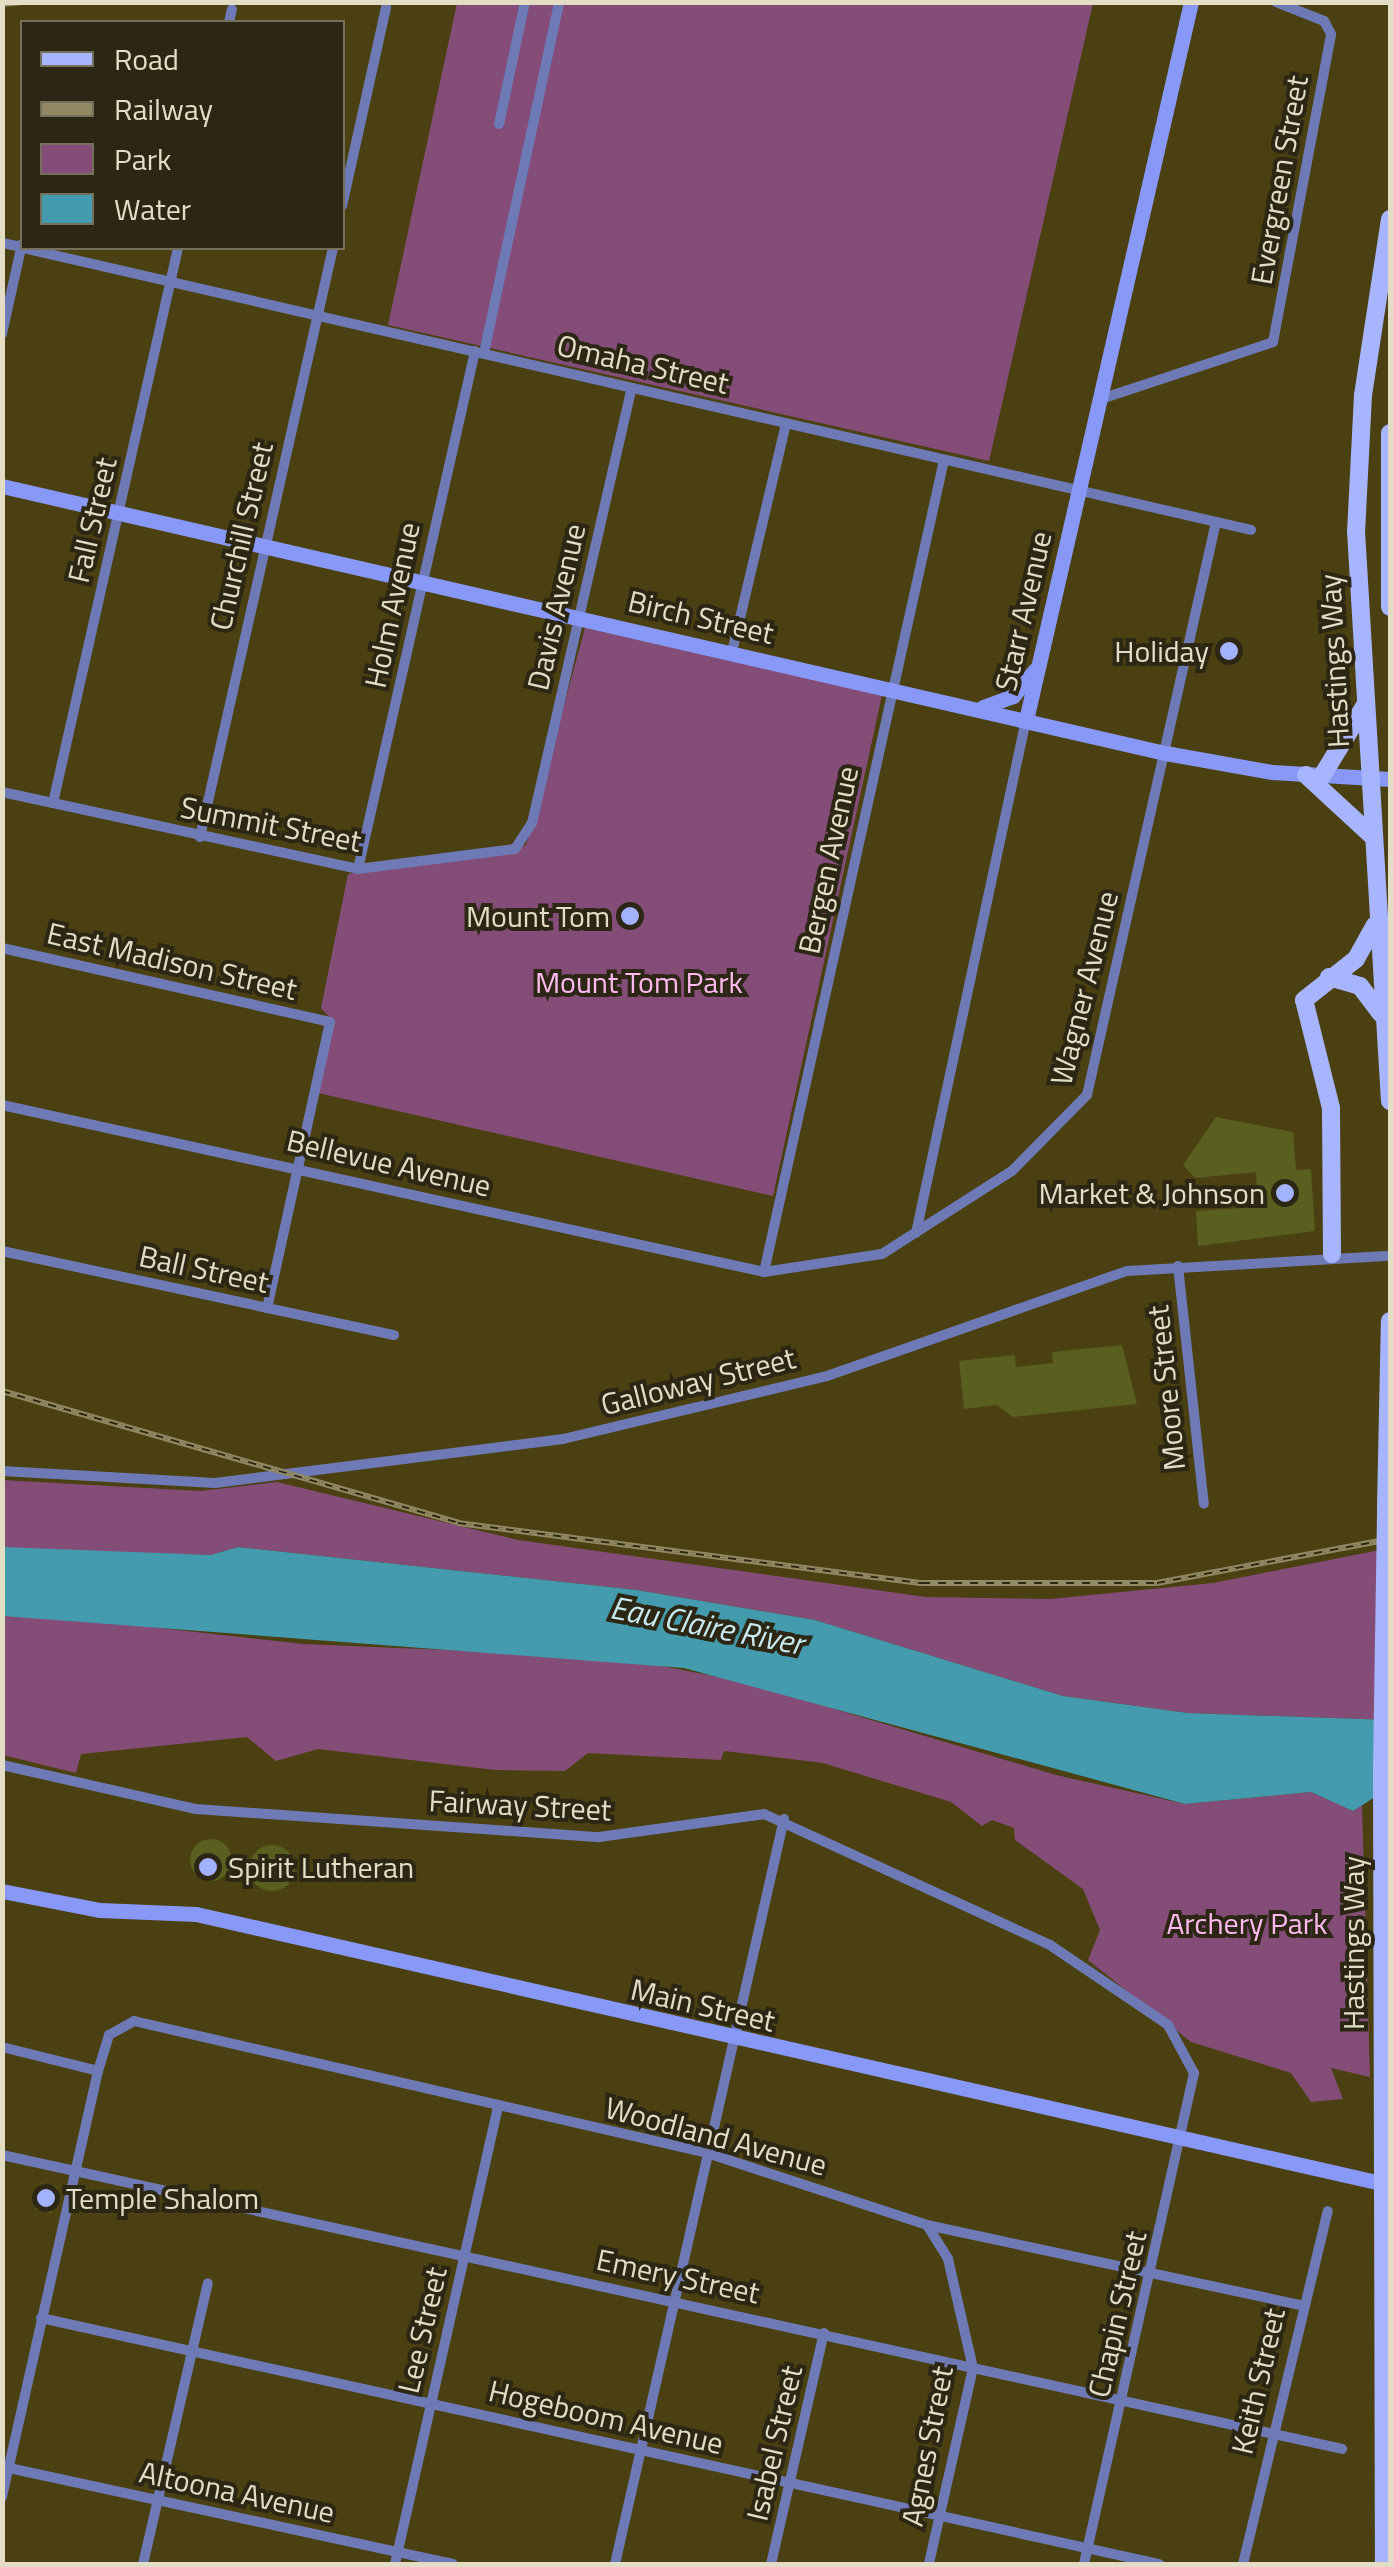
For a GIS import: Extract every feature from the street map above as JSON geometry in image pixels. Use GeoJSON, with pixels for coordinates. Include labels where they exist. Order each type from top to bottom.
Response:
{"type":"FeatureCollection","features":[{"type":"Feature","properties":{"kind":"main road","name":"Hastings Way"},"geometry":{"type":"LineString","coordinates":[[1390,219],[1368,347],[1356,530],[1371,836],[1390,1101]]}},
{"type":"Feature","properties":{"kind":"main road","name":"Hastings Way"},"geometry":{"type":"LineString","coordinates":[[1390,433],[1390,607]]}},
{"type":"Feature","properties":{"kind":"main road"},"geometry":{"type":"LineString","coordinates":[[1364,706],[1314,775],[1371,836]]}},
{"type":"Feature","properties":{"kind":"main road"},"geometry":{"type":"LineString","coordinates":[[1332,1254],[1331,1108],[1303,1020],[1308,992],[1370,942],[1376,912]]}},
{"type":"Feature","properties":{"kind":"main road"},"geometry":{"type":"LineString","coordinates":[[1328,976],[1360,986],[1384,1019]]}},
{"type":"Feature","properties":{"kind":"main road","name":"Hastings Way"},"geometry":{"type":"LineString","coordinates":[[1384,2564],[1387,2184],[1380,1882],[1390,1321]]}},
{"type":"Feature","properties":{"kind":"street"},"geometry":{"type":"LineString","coordinates":[[499,124],[526,2]]}},
{"type":"Feature","properties":{"kind":"street","name":"Holm Avenue"},"geometry":{"type":"LineString","coordinates":[[358,869],[559,2]]}},
{"type":"Feature","properties":{"kind":"street","name":"Starr Avenue"},"geometry":{"type":"LineString","coordinates":[[916,1232],[1026,720],[1192,2]]}},
{"type":"Feature","properties":{"kind":"street","name":"Evergreen Street"},"geometry":{"type":"LineString","coordinates":[[1101,399],[1273,342],[1330,26],[1276,2]]}},
{"type":"Feature","properties":{"kind":"street"},"geometry":{"type":"LineString","coordinates":[[345,192],[386,7]]}},
{"type":"Feature","properties":{"kind":"street"},"geometry":{"type":"LineString","coordinates":[[229,20],[232,9]]}},
{"type":"Feature","properties":{"kind":"street"},"geometry":{"type":"LineString","coordinates":[[2,334],[21,250]]}},
{"type":"Feature","properties":{"kind":"street","name":"Omaha Street"},"geometry":{"type":"LineString","coordinates":[[35,250],[1251,530]]}},
{"type":"Feature","properties":{"kind":"street","name":"Fall Street"},"geometry":{"type":"LineString","coordinates":[[53,802],[178,250]]}},
{"type":"Feature","properties":{"kind":"street","name":"Churchill Street"},"geometry":{"type":"LineString","coordinates":[[200,837],[334,250]]}},
{"type":"Feature","properties":{"kind":"street","name":"Davis Avenue"},"geometry":{"type":"LineString","coordinates":[[526,836],[632,388]]}},
{"type":"Feature","properties":{"kind":"street"},"geometry":{"type":"LineString","coordinates":[[732,652],[786,424]]}},
{"type":"Feature","properties":{"kind":"street","name":"Bergen Avenue"},"geometry":{"type":"LineString","coordinates":[[764,1272],[890,688],[944,460]]}},
{"type":"Feature","properties":{"kind":"street","name":"Birch Street"},"geometry":{"type":"LineString","coordinates":[[2,486],[1164,753],[1314,775],[1390,779]]}},
{"type":"Feature","properties":{"kind":"street","name":"Wagner Avenue"},"geometry":{"type":"LineString","coordinates":[[764,1272],[843,1266],[916,1232],[1012,1171],[1086,1095],[1216,522]]}},
{"type":"Feature","properties":{"kind":"street"},"geometry":{"type":"LineString","coordinates":[[976,708],[1014,696],[1040,662]]}},
{"type":"Feature","properties":{"kind":"street","name":"Summit Street"},"geometry":{"type":"LineString","coordinates":[[2,792],[358,869],[515,848],[526,836]]}},
{"type":"Feature","properties":{"kind":"street","name":"East Madison Street"},"geometry":{"type":"LineString","coordinates":[[2,948],[330,1022],[298,1168]]}},
{"type":"Feature","properties":{"kind":"street","name":"Bellevue Avenue"},"geometry":{"type":"LineString","coordinates":[[2,1104],[764,1272]]}},
{"type":"Feature","properties":{"kind":"street"},"geometry":{"type":"LineString","coordinates":[[267,1308],[298,1168]]}},
{"type":"Feature","properties":{"kind":"street","name":"Ball Street"},"geometry":{"type":"LineString","coordinates":[[2,1251],[394,1335]]}},
{"type":"Feature","properties":{"kind":"street","name":"Galloway Street"},"geometry":{"type":"LineString","coordinates":[[2,1471],[215,1483],[563,1439],[885,1358],[1075,1282],[1178,1266],[1332,1254],[1390,1256]]}},
{"type":"Feature","properties":{"kind":"street","name":"Moore Street"},"geometry":{"type":"LineString","coordinates":[[1178,1266],[1204,1504]]}},
{"type":"Feature","properties":{"kind":"street","name":"Fairway Street"},"geometry":{"type":"LineString","coordinates":[[2,1766],[196,1809],[580,1836],[746,1812],[784,1819],[1050,1944],[1168,2025],[1194,2073]]}},
{"type":"Feature","properties":{"kind":"street"},"geometry":{"type":"LineString","coordinates":[[615,2564],[784,1819]]}},
{"type":"Feature","properties":{"kind":"street","name":"Main Street"},"geometry":{"type":"LineString","coordinates":[[2,1890],[100,1910],[196,1914],[732,2041],[1387,2184]]}},
{"type":"Feature","properties":{"kind":"street","name":"Woodland Avenue"},"geometry":{"type":"LineString","coordinates":[[98,2072],[116,2025],[134,2021],[708,2153],[926,2225],[1301,2305]]}},
{"type":"Feature","properties":{"kind":"street"},"geometry":{"type":"LineString","coordinates":[[2,2048],[98,2072],[2,2497]]}},
{"type":"Feature","properties":{"kind":"street","name":"Chapin Street"},"geometry":{"type":"LineString","coordinates":[[1084,2564],[1194,2073]]}},
{"type":"Feature","properties":{"kind":"street","name":"Lee Street"},"geometry":{"type":"LineString","coordinates":[[395,2564],[498,2106]]}},
{"type":"Feature","properties":{"kind":"street","name":"Emery Street"},"geometry":{"type":"LineString","coordinates":[[2,2155],[465,2253],[1342,2449]]}},
{"type":"Feature","properties":{"kind":"street","name":"Keith Street"},"geometry":{"type":"LineString","coordinates":[[1243,2564],[1270,2433],[1328,2211]]}},
{"type":"Feature","properties":{"kind":"street","name":"Agnes Street"},"geometry":{"type":"LineString","coordinates":[[926,2225],[948,2259],[973,2368],[929,2564]]}},
{"type":"Feature","properties":{"kind":"street"},"geometry":{"type":"LineString","coordinates":[[143,2564],[208,2283]]}},
{"type":"Feature","properties":{"kind":"street","name":"Hogeboom Avenue"},"geometry":{"type":"LineString","coordinates":[[42,2318],[1160,2564]]}},
{"type":"Feature","properties":{"kind":"street","name":"Isabel Street"},"geometry":{"type":"LineString","coordinates":[[771,2564],[824,2333]]}},
{"type":"Feature","properties":{"kind":"street","name":"Altoona Avenue"},"geometry":{"type":"LineString","coordinates":[[9,2468],[453,2564]]}},
{"type":"Feature","properties":{"kind":"green space"},"geometry":{"type":"Polygon","coordinates":[[[457,3],[1093,3],[989,461],[388,325],[457,3]]]}},
{"type":"Feature","properties":{"kind":"green space","name":"Mount Tom Park"},"geometry":{"type":"Polygon","coordinates":[[[585,628],[882,695],[773,1196],[318,1093],[332,1020],[321,1008],[348,874],[526,845],[585,628]]]}},
{"type":"Feature","properties":{"kind":"green space"},"geometry":{"type":"Polygon","coordinates":[[[2,1480],[200,1491],[277,1482],[518,1540],[926,1597],[1050,1599],[1213,1583],[1390,1548],[1390,1720],[1188,1713],[1063,1696],[815,1620],[637,1590],[238,1547],[211,1555],[20,1551],[3,1547],[2,1480]]]}},
{"type":"Feature","properties":{"kind":"green space","name":"Archery Park"},"geometry":{"type":"Polygon","coordinates":[[[26,1613],[303,1644],[614,1657],[740,1681],[1056,1775],[1185,1804],[1311,1792],[1353,1811],[1362,1805],[1370,2077],[1331,2068],[1343,2099],[1311,2102],[1291,2073],[1191,2042],[1088,1960],[1100,1930],[1083,1889],[1015,1840],[1014,1828],[992,1820],[982,1826],[951,1802],[823,1763],[724,1751],[721,1760],[588,1753],[565,1771],[495,1770],[318,1749],[276,1761],[247,1737],[81,1754],[76,1773],[3,1755],[3,1616],[26,1613]]]}},
{"type":"Feature","properties":{"kind":"water","name":"Eau Claire River"},"geometry":{"type":"Polygon","coordinates":[[[2,1547],[211,1555],[238,1547],[637,1590],[815,1620],[1063,1696],[1188,1713],[1390,1720],[1378,1795],[1353,1811],[1311,1792],[1185,1804],[684,1668],[3,1616],[2,1547]]]}},
{"type":"Feature","properties":{"kind":"building","name":"Market & Johnson"},"geometry":{"type":"Polygon","coordinates":[[[1216,1117],[1293,1132],[1296,1170],[1311,1169],[1315,1231],[1198,1246],[1196,1211],[1258,1207],[1256,1172],[1195,1178],[1183,1165],[1216,1117]]]}},
{"type":"Feature","properties":{"kind":"building"},"geometry":{"type":"Polygon","coordinates":[[[1122,1345],[1137,1404],[1013,1417],[997,1405],[964,1409],[959,1361],[1015,1355],[1016,1367],[1053,1363],[1052,1352],[1122,1345]]]}},
{"type":"Feature","properties":{"kind":"building"},"geometry":{"type":"Polygon","coordinates":[[[211,1839],[226,1845],[232,1860],[226,1875],[211,1881],[196,1875],[190,1860],[196,1845],[211,1839]]]}},
{"type":"Feature","properties":{"kind":"building"},"geometry":{"type":"Polygon","coordinates":[[[272,1845],[289,1851],[295,1868],[289,1885],[272,1891],[255,1885],[249,1868],[255,1851],[272,1845]]]}},
{"type":"Feature","properties":{"kind":"building","name":"Temple Shalom"},"geometry":{"type":"Polygon","coordinates":[[[41,2183],[58,2187],[51,2213],[35,2209],[41,2183]]]}},
{"type":"Feature","properties":{"kind":"railway"},"geometry":{"type":"LineString","coordinates":[[2,4],[22,2]]}},
{"type":"Feature","properties":{"kind":"railway"},"geometry":{"type":"LineString","coordinates":[[2,1391],[458,1523],[922,1583],[1157,1583],[1390,1539]]}},
{"type":"Feature","properties":{"kind":"place","name":"Holiday"},"geometry":{"type":"Point","coordinates":[1229,651]}},
{"type":"Feature","properties":{"kind":"place","name":"Mount Tom"},"geometry":{"type":"Point","coordinates":[630,916]}},
{"type":"Feature","properties":{"kind":"place","name":"Market & Johnson"},"geometry":{"type":"Point","coordinates":[1285,1193]}},
{"type":"Feature","properties":{"kind":"place","name":"Spirit Lutheran"},"geometry":{"type":"Point","coordinates":[208,1867]}},
{"type":"Feature","properties":{"kind":"place","name":"Temple Shalom"},"geometry":{"type":"Point","coordinates":[46,2198]}}]}
